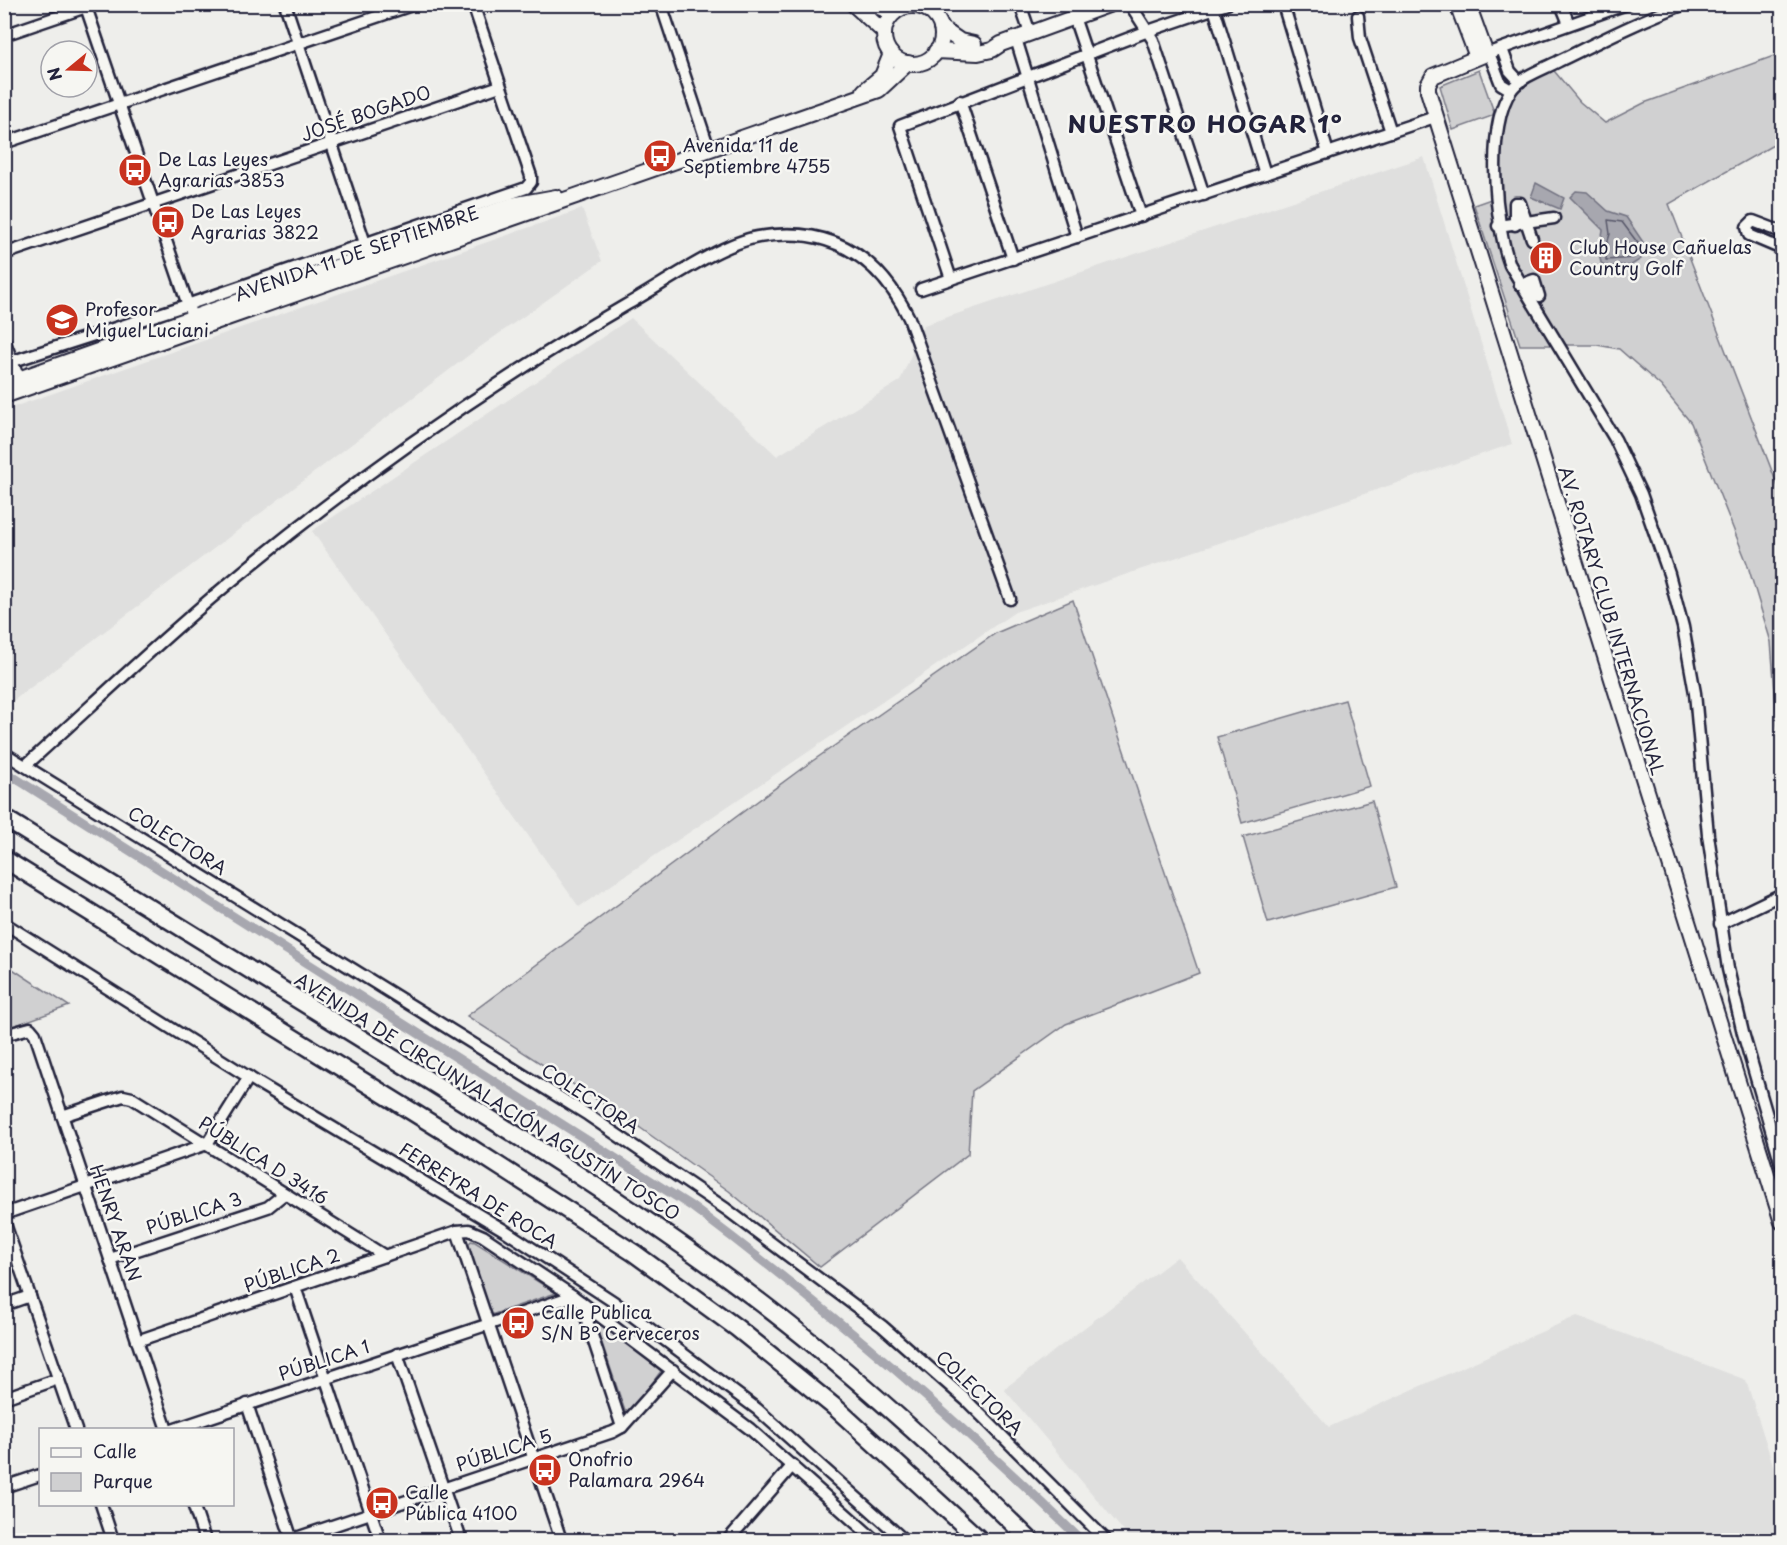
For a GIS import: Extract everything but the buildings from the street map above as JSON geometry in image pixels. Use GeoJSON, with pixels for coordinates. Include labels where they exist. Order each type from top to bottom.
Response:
{"type":"FeatureCollection","features":[{"type":"Feature","properties":{"kind":"highway"},"geometry":{"type":"LineString","coordinates":[[4,806],[63,855]]}},
{"type":"Feature","properties":{"kind":"highway","name":"AVENIDA DE CIRCUNVALACIÓN AGUSTÍN TOSCO"},"geometry":{"type":"LineString","coordinates":[[4,818],[515,1134],[660,1229],[763,1304],[864,1387],[1030,1540]]}},
{"type":"Feature","properties":{"kind":"highway"},"geometry":{"type":"LineString","coordinates":[[4,859],[512,1173],[643,1259],[737,1328],[837,1409],[980,1540]]}},
{"type":"Feature","properties":{"kind":"highway"},"geometry":{"type":"LineString","coordinates":[[4,871],[71,911],[155,952]]}},
{"type":"Feature","properties":{"kind":"main road"},"geometry":{"type":"LineString","coordinates":[[853,4],[884,32]]}},
{"type":"Feature","properties":{"kind":"main road"},"geometry":{"type":"LineString","coordinates":[[871,4],[894,13]]}},
{"type":"Feature","properties":{"kind":"main road"},"geometry":{"type":"LineString","coordinates":[[941,28],[950,36],[969,44],[1000,44],[1111,4]]}},
{"type":"Feature","properties":{"kind":"main road"},"geometry":{"type":"LineString","coordinates":[[1457,4],[1484,55]]}},
{"type":"Feature","properties":{"kind":"main road"},"geometry":{"type":"LineString","coordinates":[[1468,4],[1484,55]]}},
{"type":"Feature","properties":{"kind":"main road"},"geometry":{"type":"LineString","coordinates":[[849,99],[879,90],[908,63],[926,60],[936,51],[942,37],[937,20],[925,9],[909,6],[894,13],[887,21],[884,32],[885,44],[891,54],[908,63]]}},
{"type":"Feature","properties":{"kind":"main road"},"geometry":{"type":"LineString","coordinates":[[936,51],[978,52],[992,50],[1000,44]]}},
{"type":"Feature","properties":{"kind":"main road"},"geometry":{"type":"LineString","coordinates":[[849,99],[868,89],[882,76],[891,54]]}},
{"type":"Feature","properties":{"kind":"main road","name":"AV. ROTARY CLUB INTERNACIONAL"},"geometry":{"type":"LineString","coordinates":[[1484,55],[1430,80],[1428,91],[1782,1222]]}},
{"type":"Feature","properties":{"kind":"main road","name":"AVENIDA 11 DE SEPTIEMBRE"},"geometry":{"type":"LineString","coordinates":[[369,255],[543,207],[849,99]]}},
{"type":"Feature","properties":{"kind":"main road","name":"AVENIDA 11 DE SEPTIEMBRE"},"geometry":{"type":"LineString","coordinates":[[4,396],[369,255],[512,205],[584,193]]}},
{"type":"Feature","properties":{"kind":"main road","name":"AVENIDA 11 DE SEPTIEMBRE"},"geometry":{"type":"LineString","coordinates":[[4,384],[194,324]]}},
{"type":"Feature","properties":{"kind":"street"},"geometry":{"type":"LineString","coordinates":[[285,4],[369,255]]}},
{"type":"Feature","properties":{"kind":"street"},"geometry":{"type":"LineString","coordinates":[[4,143],[415,4]]}},
{"type":"Feature","properties":{"kind":"street"},"geometry":{"type":"LineString","coordinates":[[8,363],[188,305],[369,255],[526,188],[531,183],[473,4]]}},
{"type":"Feature","properties":{"kind":"street"},"geometry":{"type":"LineString","coordinates":[[661,4],[709,149]]}},
{"type":"Feature","properties":{"kind":"street"},"geometry":{"type":"LineString","coordinates":[[1020,4],[1030,33]]}},
{"type":"Feature","properties":{"kind":"street"},"geometry":{"type":"LineString","coordinates":[[1130,4],[1148,31],[1204,195]]}},
{"type":"Feature","properties":{"kind":"street"},"geometry":{"type":"LineString","coordinates":[[951,279],[900,126],[1027,76],[1227,4]]}},
{"type":"Feature","properties":{"kind":"street"},"geometry":{"type":"LineString","coordinates":[[1283,4],[1328,153]]}},
{"type":"Feature","properties":{"kind":"street"},"geometry":{"type":"LineString","coordinates":[[1561,4],[1569,24]]}},
{"type":"Feature","properties":{"kind":"street"},"geometry":{"type":"LineString","coordinates":[[1511,90],[1501,84],[1484,55],[1627,4]]}},
{"type":"Feature","properties":{"kind":"street"},"geometry":{"type":"LineString","coordinates":[[1685,4],[1620,31],[1520,82],[1511,90],[1503,110],[1497,140],[1498,226],[1504,250],[1615,439],[1637,485],[1659,543],[1683,627],[1695,693],[1708,835],[1720,924],[1743,1033],[1782,1167]]}},
{"type":"Feature","properties":{"kind":"street"},"geometry":{"type":"LineString","coordinates":[[4,35],[89,6],[119,104],[194,324]]}},
{"type":"Feature","properties":{"kind":"street"},"geometry":{"type":"LineString","coordinates":[[1214,7],[1265,174]]}},
{"type":"Feature","properties":{"kind":"street"},"geometry":{"type":"LineString","coordinates":[[1358,16],[1360,38],[1391,132]]}},
{"type":"Feature","properties":{"kind":"street"},"geometry":{"type":"LineString","coordinates":[[1074,17],[1141,216]]}},
{"type":"Feature","properties":{"kind":"street"},"geometry":{"type":"LineString","coordinates":[[1016,39],[1077,237]]}},
{"type":"Feature","properties":{"kind":"street"},"geometry":{"type":"LineString","coordinates":[[1502,49],[1510,71],[1520,82]]}},
{"type":"Feature","properties":{"kind":"street","name":"JOSÉ BOGADO"},"geometry":{"type":"LineString","coordinates":[[4,254],[500,86]]}},
{"type":"Feature","properties":{"kind":"street"},"geometry":{"type":"LineString","coordinates":[[960,101],[1013,259]]}},
{"type":"Feature","properties":{"kind":"street"},"geometry":{"type":"LineString","coordinates":[[921,290],[1435,117]]}},
{"type":"Feature","properties":{"kind":"street"},"geometry":{"type":"LineString","coordinates":[[1498,226],[1554,218]]}},
{"type":"Feature","properties":{"kind":"street"},"geometry":{"type":"LineString","coordinates":[[1782,232],[1753,221],[1746,227],[1749,235],[1782,249]]}},
{"type":"Feature","properties":{"kind":"street"},"geometry":{"type":"LineString","coordinates":[[1521,224],[1532,239]]}},
{"type":"Feature","properties":{"kind":"street"},"geometry":{"type":"LineString","coordinates":[[25,766],[234,579],[380,466],[544,353],[714,255],[755,238],[794,234],[832,241],[870,262],[892,287],[909,318],[1010,599]]}},
{"type":"Feature","properties":{"kind":"street"},"geometry":{"type":"LineString","coordinates":[[4,340],[8,363],[19,379]]}},
{"type":"Feature","properties":{"kind":"street","name":"COLECTORA"},"geometry":{"type":"LineString","coordinates":[[4,753],[588,1115],[789,1254],[882,1326],[966,1400],[1106,1540]]}},
{"type":"Feature","properties":{"kind":"street"},"geometry":{"type":"LineString","coordinates":[[1720,924],[1782,894]]}},
{"type":"Feature","properties":{"kind":"street","name":"FERREYRA DE ROCA"},"geometry":{"type":"LineString","coordinates":[[4,923],[249,1077],[504,1230],[614,1302],[757,1409],[904,1540]]}},
{"type":"Feature","properties":{"kind":"street","name":"HENRY ARAN"},"geometry":{"type":"LineString","coordinates":[[4,1035],[30,1028],[34,1034],[168,1428]]}},
{"type":"Feature","properties":{"kind":"street"},"geometry":{"type":"LineString","coordinates":[[4,1214],[207,1144],[249,1077]]}},
{"type":"Feature","properties":{"kind":"street","name":"PÚBLICA D 3416"},"geometry":{"type":"LineString","coordinates":[[62,1116],[123,1096],[132,1098],[385,1256]]}},
{"type":"Feature","properties":{"kind":"street","name":"PÚBLICA 3"},"geometry":{"type":"LineString","coordinates":[[110,1259],[267,1207],[284,1194]]}},
{"type":"Feature","properties":{"kind":"street"},"geometry":{"type":"LineString","coordinates":[[4,1221],[75,1428]]}},
{"type":"Feature","properties":{"kind":"street"},"geometry":{"type":"LineString","coordinates":[[562,1538],[532,1459],[457,1232],[469,1230],[483,1236],[577,1299],[750,1429],[875,1540]]}},
{"type":"Feature","properties":{"kind":"street","name":"PÚBLICA 2"},"geometry":{"type":"LineString","coordinates":[[137,1341],[457,1232]]}},
{"type":"Feature","properties":{"kind":"street"},"geometry":{"type":"LineString","coordinates":[[295,1287],[380,1540]]}},
{"type":"Feature","properties":{"kind":"street"},"geometry":{"type":"LineString","coordinates":[[4,1305],[30,1296]]}},
{"type":"Feature","properties":{"kind":"street"},"geometry":{"type":"LineString","coordinates":[[577,1299],[622,1427]]}},
{"type":"Feature","properties":{"kind":"street","name":"PÚBLICA 1"},"geometry":{"type":"LineString","coordinates":[[175,1428],[487,1324],[577,1299]]}},
{"type":"Feature","properties":{"kind":"street"},"geometry":{"type":"LineString","coordinates":[[397,1354],[461,1540]]}},
{"type":"Feature","properties":{"kind":"street","name":"PÚBLICA 5"},"geometry":{"type":"LineString","coordinates":[[291,1540],[622,1427],[673,1370]]}},
{"type":"Feature","properties":{"kind":"street"},"geometry":{"type":"LineString","coordinates":[[4,1398],[58,1379]]}},
{"type":"Feature","properties":{"kind":"street"},"geometry":{"type":"LineString","coordinates":[[247,1404],[291,1540]]}},
{"type":"Feature","properties":{"kind":"street"},"geometry":{"type":"LineString","coordinates":[[728,1540],[793,1465]]}},
{"type":"Feature","properties":{"kind":"street"},"geometry":{"type":"LineString","coordinates":[[4,1487],[39,1475]]}},
{"type":"Feature","properties":{"kind":"street"},"geometry":{"type":"LineString","coordinates":[[102,1506],[113,1540]]}},
{"type":"Feature","properties":{"kind":"street"},"geometry":{"type":"LineString","coordinates":[[194,1506],[205,1540]]}},
{"type":"Feature","properties":{"kind":"shaded area"},"geometry":{"type":"Polygon","coordinates":[[[1424,157],[1512,444],[1015,612],[579,907],[312,531],[631,318],[777,456],[900,381],[924,325],[1424,157]]]}},
{"type":"Feature","properties":{"kind":"shaded area"},"geometry":{"type":"Polygon","coordinates":[[[582,209],[602,261],[473,352],[5,707],[5,410],[582,209]]]}},
{"type":"Feature","properties":{"kind":"shaded area"},"geometry":{"type":"Polygon","coordinates":[[[1177,1257],[1329,1427],[1577,1316],[1746,1380],[1782,1493],[1782,1540],[1131,1540],[1004,1389],[1177,1257]]]}},
{"type":"Feature","properties":{"kind":"green space"},"geometry":{"type":"Polygon","coordinates":[[[1782,53],[1782,140],[1669,204],[1782,497],[1782,902],[1781,768],[1771,642],[1747,563],[1691,423],[1661,386],[1619,349],[1597,345],[1520,345],[1474,205],[1491,199],[1497,140],[1511,90],[1550,66],[1580,102],[1605,123],[1644,103],[1782,53]]]}},
{"type":"Feature","properties":{"kind":"green space"},"geometry":{"type":"Polygon","coordinates":[[[1479,70],[1494,112],[1492,116],[1453,130],[1440,86],[1479,70]]]}},
{"type":"Feature","properties":{"kind":"green space"},"geometry":{"type":"Polygon","coordinates":[[[1073,600],[1199,973],[1066,1024],[972,1091],[968,1154],[820,1267],[729,1191],[632,1122],[467,1016],[801,769],[996,633],[1073,600]]]}},
{"type":"Feature","properties":{"kind":"green space"},"geometry":{"type":"Polygon","coordinates":[[[1345,700],[1370,786],[1242,823],[1217,737],[1345,700]]]}},
{"type":"Feature","properties":{"kind":"green space"},"geometry":{"type":"Polygon","coordinates":[[[1372,801],[1396,887],[1268,923],[1243,837],[1372,801]]]}},
{"type":"Feature","properties":{"kind":"green space"},"geometry":{"type":"Polygon","coordinates":[[[5,964],[69,1006],[5,1029],[5,964]]]}},
{"type":"Feature","properties":{"kind":"green space"},"geometry":{"type":"Polygon","coordinates":[[[471,1241],[556,1293],[491,1315],[467,1246],[471,1241]]]}},
{"type":"Feature","properties":{"kind":"green space"},"geometry":{"type":"Polygon","coordinates":[[[593,1317],[661,1371],[632,1411],[625,1411],[593,1317]]]}},
{"type":"Feature","properties":{"kind":"water"},"geometry":{"type":"Polygon","coordinates":[[[1536,183],[1564,198],[1560,209],[1531,197],[1536,183]]]}},
{"type":"Feature","properties":{"kind":"water"},"geometry":{"type":"Polygon","coordinates":[[[1576,191],[1587,192],[1608,211],[1626,217],[1647,248],[1641,259],[1630,266],[1618,265],[1609,268],[1601,263],[1599,253],[1603,230],[1570,197],[1576,191]]]}},
{"type":"Feature","properties":{"kind":"waterway"},"geometry":{"type":"LineString","coordinates":[[4,771],[691,1206],[843,1325],[988,1452],[1081,1540]]}},
{"type":"Feature","properties":{"kind":"place","name":"Avenida 11 de Septiembre 4755"},"geometry":{"type":"Point","coordinates":[660,156]}},
{"type":"Feature","properties":{"kind":"place","name":"De Las Leyes Agrarias 3853"},"geometry":{"type":"Point","coordinates":[135,170]}},
{"type":"Feature","properties":{"kind":"place","name":"De Las Leyes Agrarias 3822"},"geometry":{"type":"Point","coordinates":[168,222]}},
{"type":"Feature","properties":{"kind":"place","name":"Club House Cañuelas Country Golf"},"geometry":{"type":"Point","coordinates":[1546,258]}},
{"type":"Feature","properties":{"kind":"place","name":"Profesor Miguel Luciani"},"geometry":{"type":"Point","coordinates":[62,320]}},
{"type":"Feature","properties":{"kind":"place","name":"Calle Publica S/N B° Cerveceros"},"geometry":{"type":"Point","coordinates":[518,1323]}},
{"type":"Feature","properties":{"kind":"place","name":"Onofrio Palamara 2964"},"geometry":{"type":"Point","coordinates":[545,1470]}},
{"type":"Feature","properties":{"kind":"place","name":"Calle Pública 4100"},"geometry":{"type":"Point","coordinates":[382,1503]}},
{"type":"Feature","properties":{"kind":"district","name":"NUESTRO HOGAR 1°"},"geometry":{"type":"Point","coordinates":[1205,125]}}]}
